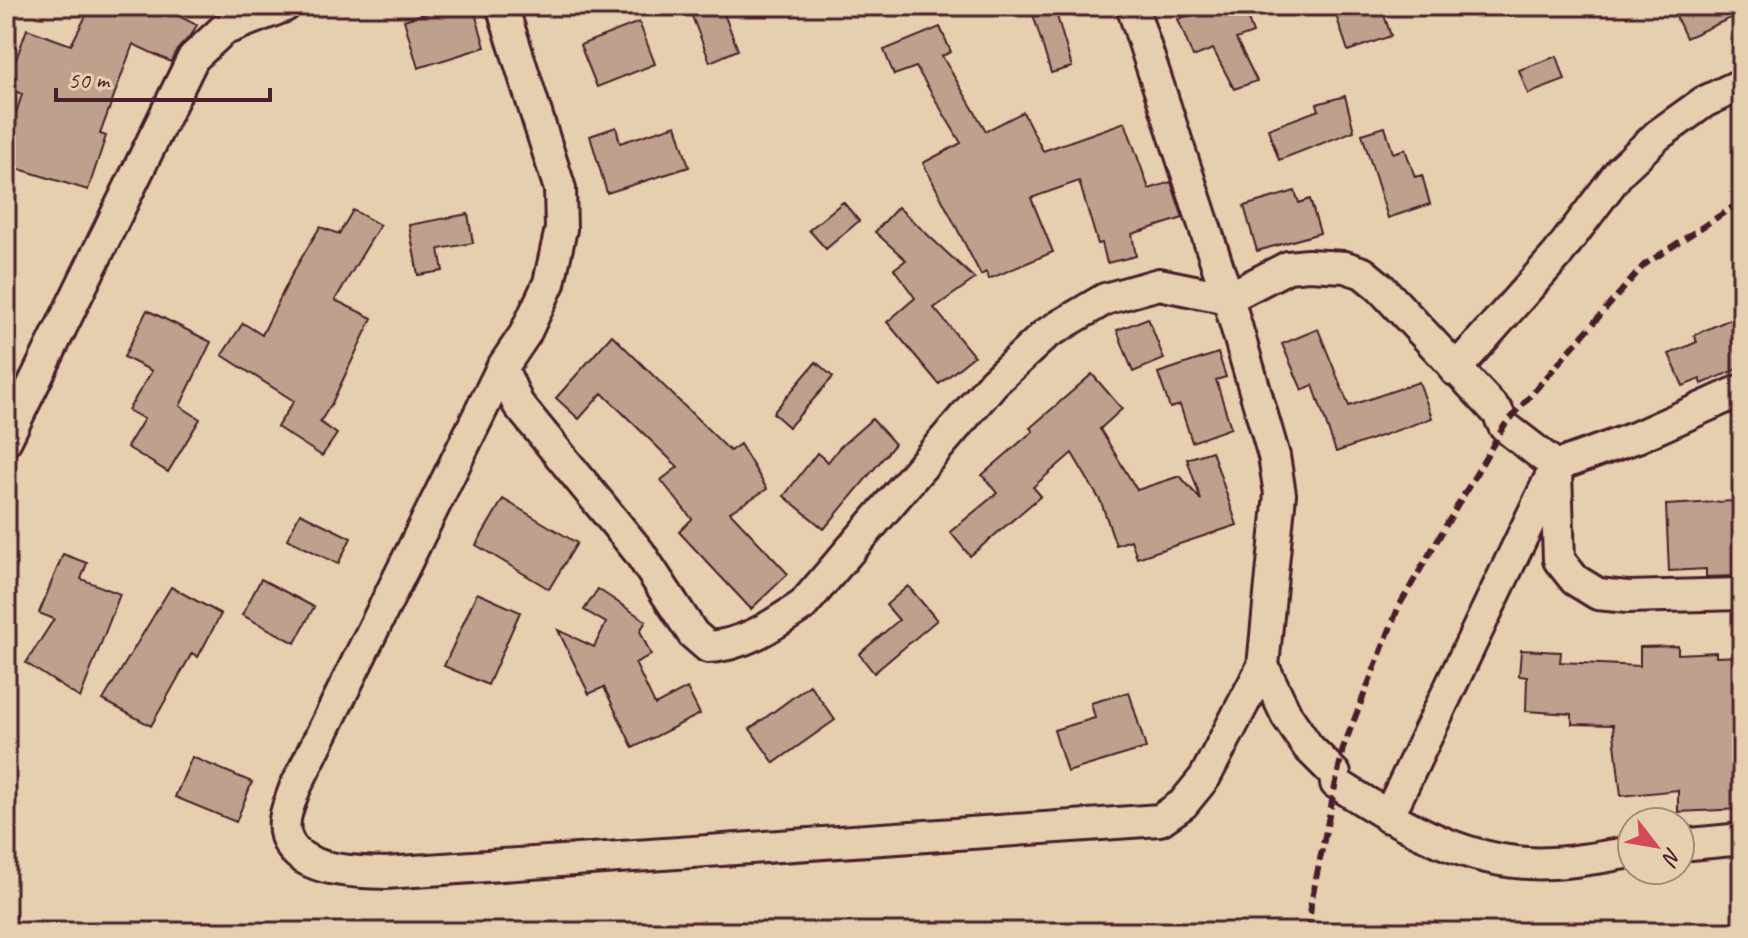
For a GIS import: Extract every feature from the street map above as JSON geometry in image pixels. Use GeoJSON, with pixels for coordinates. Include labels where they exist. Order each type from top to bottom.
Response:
{"type":"FeatureCollection","features":[{"type":"Feature","properties":{"kind":"street"},"geometry":{"type":"LineString","coordinates":[[6,440],[193,58],[223,30],[285,6]]}},
{"type":"Feature","properties":{"kind":"street"},"geometry":{"type":"LineString","coordinates":[[502,6],[560,189],[561,229],[549,283],[525,334],[502,368],[285,814],[286,836],[295,850],[319,866],[347,872],[385,873],[1125,825],[1160,820],[1183,804],[1205,777],[1263,666],[1280,494],[1266,426],[1228,298],[1132,6]]}},
{"type":"Feature","properties":{"kind":"street"},"geometry":{"type":"LineString","coordinates":[[1455,370],[1557,255],[1621,170],[1658,135],[1704,102],[1742,84]]}},
{"type":"Feature","properties":{"kind":"street"},"geometry":{"type":"LineString","coordinates":[[502,368],[518,404],[639,552],[693,634],[708,647],[729,646],[767,629],[803,605],[994,382],[1046,334],[1105,299],[1159,284],[1228,298],[1288,267],[1345,267],[1363,273],[1380,287],[1498,413],[1504,426],[1556,466]]}},
{"type":"Feature","properties":{"kind":"street"},"geometry":{"type":"LineString","coordinates":[[1388,817],[1556,466],[1637,437],[1742,390]]}},
{"type":"Feature","properties":{"kind":"street"},"geometry":{"type":"LineString","coordinates":[[1556,466],[1559,560],[1575,580],[1598,594],[1627,597],[1742,594]]}},
{"type":"Feature","properties":{"kind":"street"},"geometry":{"type":"LineString","coordinates":[[1263,666],[1287,716],[1308,747],[1335,774],[1336,783],[1388,817],[1443,844],[1491,858],[1550,864],[1616,854]]}},
{"type":"Feature","properties":{"kind":"street"},"geometry":{"type":"LineString","coordinates":[[1696,843],[1742,839]]}},
{"type":"Feature","properties":{"kind":"building"},"geometry":{"type":"Polygon","coordinates":[[[91,6],[159,6],[197,25],[171,62],[133,44],[100,134],[106,136],[88,190],[6,165],[6,146],[22,94],[6,87],[27,29],[71,45],[91,6]]]}},
{"type":"Feature","properties":{"kind":"building"},"geometry":{"type":"Polygon","coordinates":[[[449,6],[473,6],[485,47],[418,68],[404,20],[449,6]]]}},
{"type":"Feature","properties":{"kind":"building"},"geometry":{"type":"Polygon","coordinates":[[[688,6],[721,6],[738,50],[710,62],[688,6]]]}},
{"type":"Feature","properties":{"kind":"building"},"geometry":{"type":"Polygon","coordinates":[[[1054,6],[1072,67],[1051,73],[1032,11],[1054,6]]]}},
{"type":"Feature","properties":{"kind":"building"},"geometry":{"type":"Polygon","coordinates":[[[1211,6],[1243,6],[1253,33],[1236,39],[1257,81],[1234,89],[1213,49],[1193,57],[1178,19],[1211,6]]]}},
{"type":"Feature","properties":{"kind":"building"},"geometry":{"type":"Polygon","coordinates":[[[1333,6],[1381,6],[1391,36],[1348,51],[1333,6]]]}},
{"type":"Feature","properties":{"kind":"building"},"geometry":{"type":"Polygon","coordinates":[[[1671,6],[1742,6],[1742,13],[1686,38],[1671,6]]]}},
{"type":"Feature","properties":{"kind":"building"},"geometry":{"type":"Polygon","coordinates":[[[639,22],[655,64],[597,87],[580,45],[639,22]]]}},
{"type":"Feature","properties":{"kind":"building"},"geometry":{"type":"Polygon","coordinates":[[[940,27],[951,52],[942,56],[986,131],[1023,112],[1043,151],[1125,122],[1149,189],[1171,182],[1183,218],[1132,234],[1136,256],[1107,263],[1079,181],[1031,198],[1053,252],[989,279],[986,272],[981,275],[923,163],[961,143],[916,67],[894,75],[884,50],[940,27]]]}},
{"type":"Feature","properties":{"kind":"building"},"geometry":{"type":"Polygon","coordinates":[[[1557,56],[1565,80],[1528,94],[1519,70],[1557,56]]]}},
{"type":"Feature","properties":{"kind":"building"},"geometry":{"type":"Polygon","coordinates":[[[1345,96],[1354,131],[1279,160],[1268,129],[1319,110],[1317,104],[1345,96]]]}},
{"type":"Feature","properties":{"kind":"building"},"geometry":{"type":"Polygon","coordinates":[[[676,125],[689,167],[607,193],[590,136],[616,127],[620,143],[676,125]]]}},
{"type":"Feature","properties":{"kind":"building"},"geometry":{"type":"Polygon","coordinates":[[[1385,127],[1393,153],[1405,149],[1415,177],[1422,175],[1430,204],[1388,218],[1362,134],[1385,127]]]}},
{"type":"Feature","properties":{"kind":"building"},"geometry":{"type":"Polygon","coordinates":[[[1295,191],[1299,203],[1310,199],[1320,233],[1257,251],[1244,206],[1295,191]]]}},
{"type":"Feature","properties":{"kind":"building"},"geometry":{"type":"Polygon","coordinates":[[[843,202],[859,221],[826,249],[809,230],[843,202]]]}},
{"type":"Feature","properties":{"kind":"building"},"geometry":{"type":"Polygon","coordinates":[[[898,207],[975,279],[934,308],[974,356],[939,384],[887,322],[915,298],[894,269],[906,260],[875,232],[898,207]]]}},
{"type":"Feature","properties":{"kind":"building"},"geometry":{"type":"Polygon","coordinates":[[[353,210],[380,225],[335,300],[372,318],[320,422],[337,434],[322,456],[277,427],[294,401],[222,355],[243,323],[262,335],[293,272],[320,227],[339,234],[353,210]]]}},
{"type":"Feature","properties":{"kind":"building"},"geometry":{"type":"Polygon","coordinates":[[[468,214],[473,243],[439,249],[443,271],[418,275],[409,225],[468,214]]]}},
{"type":"Feature","properties":{"kind":"building"},"geometry":{"type":"Polygon","coordinates":[[[147,310],[211,342],[180,406],[200,419],[168,472],[127,447],[144,419],[128,410],[152,371],[124,357],[147,310]]]}},
{"type":"Feature","properties":{"kind":"building"},"geometry":{"type":"Polygon","coordinates":[[[1742,314],[1742,367],[1702,384],[1700,379],[1683,386],[1669,354],[1697,342],[1694,335],[1742,314]]]}},
{"type":"Feature","properties":{"kind":"building"},"geometry":{"type":"Polygon","coordinates":[[[1148,318],[1164,359],[1133,372],[1117,330],[1148,318]]]}},
{"type":"Feature","properties":{"kind":"building"},"geometry":{"type":"Polygon","coordinates":[[[1318,329],[1349,406],[1419,382],[1432,418],[1336,452],[1313,385],[1302,390],[1282,344],[1318,329]]]}},
{"type":"Feature","properties":{"kind":"building"},"geometry":{"type":"Polygon","coordinates":[[[612,335],[730,451],[740,444],[767,489],[730,512],[788,574],[751,609],[679,532],[692,519],[661,480],[678,467],[602,393],[579,419],[556,398],[612,335]]]}},
{"type":"Feature","properties":{"kind":"building"},"geometry":{"type":"Polygon","coordinates":[[[1218,353],[1226,377],[1216,380],[1231,428],[1192,442],[1180,405],[1170,408],[1158,373],[1218,353]]]}},
{"type":"Feature","properties":{"kind":"building"},"geometry":{"type":"Polygon","coordinates":[[[816,362],[833,377],[789,427],[773,413],[816,362]]]}},
{"type":"Feature","properties":{"kind":"building"},"geometry":{"type":"Polygon","coordinates":[[[1092,374],[1122,409],[1100,429],[1137,490],[1180,476],[1201,500],[1187,459],[1212,451],[1237,525],[1137,558],[1131,540],[1116,545],[1101,502],[1072,453],[1033,487],[1041,496],[970,556],[950,532],[997,493],[982,475],[1092,374]]]}},
{"type":"Feature","properties":{"kind":"building"},"geometry":{"type":"Polygon","coordinates":[[[872,419],[895,444],[824,529],[784,496],[817,453],[828,462],[872,419]]]}},
{"type":"Feature","properties":{"kind":"building"},"geometry":{"type":"Polygon","coordinates":[[[503,499],[577,543],[549,589],[476,545],[503,499]]]}},
{"type":"Feature","properties":{"kind":"building"},"geometry":{"type":"Polygon","coordinates":[[[1733,501],[1736,576],[1706,577],[1706,569],[1669,571],[1666,505],[1733,501]]]}},
{"type":"Feature","properties":{"kind":"building"},"geometry":{"type":"Polygon","coordinates":[[[300,513],[351,538],[338,564],[287,539],[300,513]]]}},
{"type":"Feature","properties":{"kind":"building"},"geometry":{"type":"Polygon","coordinates":[[[63,554],[87,563],[81,579],[120,594],[80,698],[26,663],[54,619],[39,613],[63,554]]]}},
{"type":"Feature","properties":{"kind":"building"},"geometry":{"type":"Polygon","coordinates":[[[261,579],[314,607],[295,643],[242,615],[261,579]]]}},
{"type":"Feature","properties":{"kind":"building"},"geometry":{"type":"Polygon","coordinates":[[[908,586],[937,620],[874,673],[859,654],[899,620],[886,605],[908,586]]]}},
{"type":"Feature","properties":{"kind":"building"},"geometry":{"type":"Polygon","coordinates":[[[171,587],[221,614],[198,657],[192,653],[151,726],[103,700],[171,587]]]}},
{"type":"Feature","properties":{"kind":"building"},"geometry":{"type":"Polygon","coordinates":[[[598,589],[646,621],[640,631],[651,655],[635,663],[655,705],[687,688],[700,714],[633,748],[604,687],[589,694],[558,630],[594,647],[606,623],[584,610],[598,589]]]}},
{"type":"Feature","properties":{"kind":"building"},"geometry":{"type":"Polygon","coordinates":[[[477,593],[520,612],[488,685],[444,666],[477,593]]]}},
{"type":"Feature","properties":{"kind":"building"},"geometry":{"type":"Polygon","coordinates":[[[1678,646],[1678,654],[1716,652],[1716,657],[1742,656],[1742,708],[1734,708],[1736,786],[1742,785],[1742,809],[1696,811],[1696,806],[1678,806],[1678,790],[1621,796],[1613,725],[1572,724],[1572,714],[1526,711],[1527,677],[1519,676],[1521,650],[1561,652],[1560,662],[1640,666],[1640,647],[1678,646]]]}},
{"type":"Feature","properties":{"kind":"building"},"geometry":{"type":"Polygon","coordinates":[[[810,685],[835,720],[774,763],[750,729],[810,685]]]}},
{"type":"Feature","properties":{"kind":"building"},"geometry":{"type":"Polygon","coordinates":[[[1129,692],[1146,748],[1067,772],[1054,730],[1095,718],[1091,703],[1129,692]]]}},
{"type":"Feature","properties":{"kind":"building"},"geometry":{"type":"Polygon","coordinates":[[[192,757],[252,782],[236,822],[175,797],[192,757]]]}},
{"type":"Feature","properties":{"kind":"railway"},"geometry":{"type":"LineString","coordinates":[[1309,932],[1311,903],[1343,748],[1399,606],[1504,426],[1644,265],[1742,201]]}}]}
